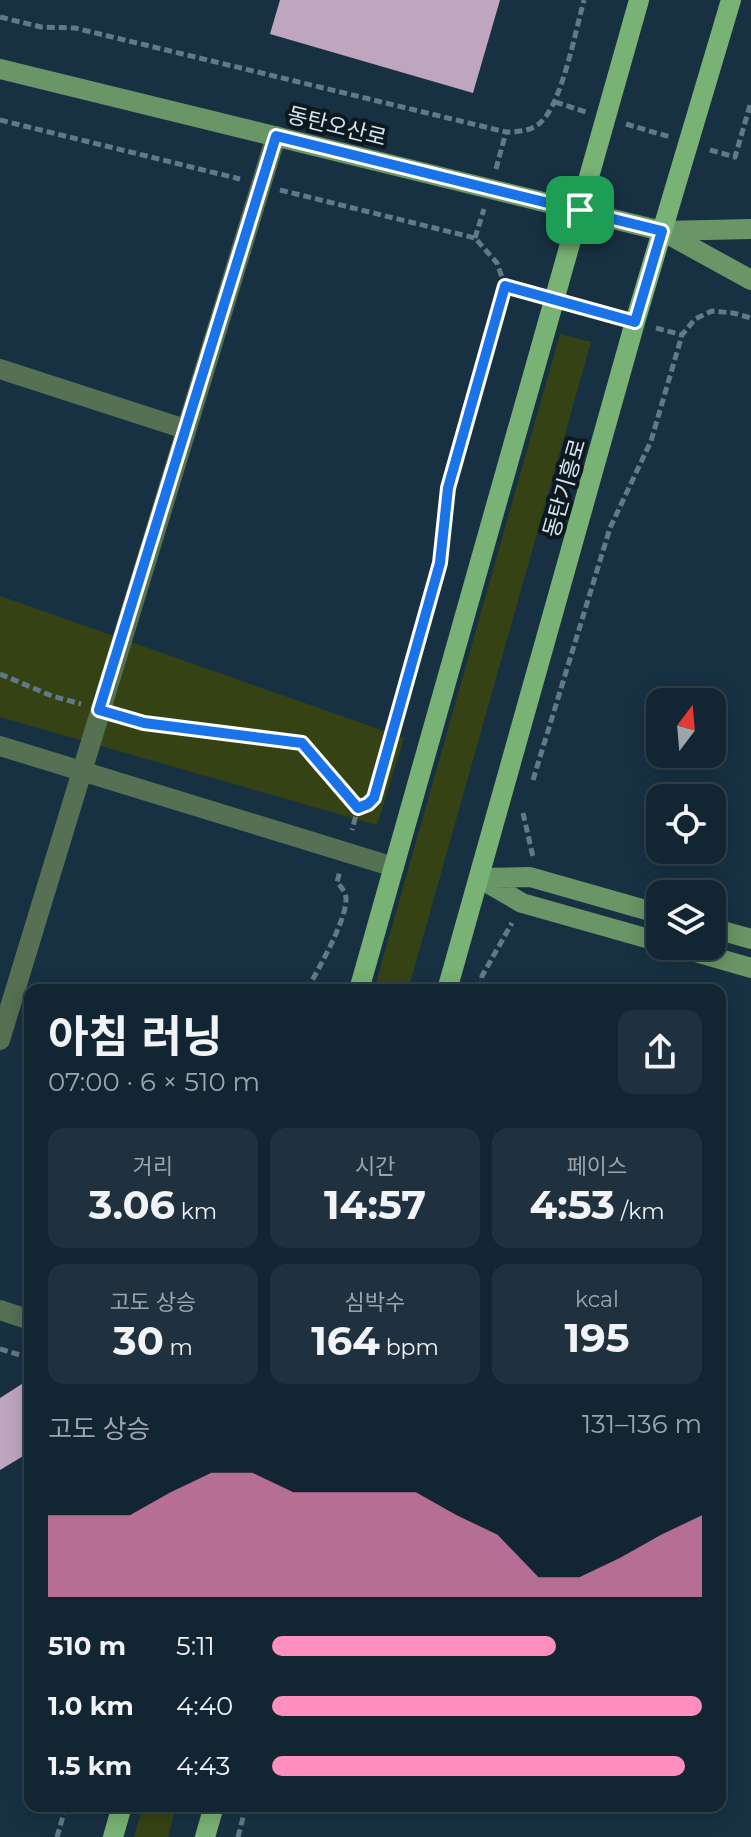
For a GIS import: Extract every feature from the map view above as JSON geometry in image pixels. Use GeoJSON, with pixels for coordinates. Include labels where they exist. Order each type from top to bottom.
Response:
{"type":"FeatureCollection","features":[{"type":"Feature","properties":{"kind":"main road"},"geometry":{"type":"LineString","coordinates":[[361,984],[639,0]]}},
{"type":"Feature","properties":{"kind":"main road","name":"동탄기흥로"},"geometry":{"type":"LineString","coordinates":[[449,984],[635,322],[731,0]]}},
{"type":"Feature","properties":{"kind":"main road"},"geometry":{"type":"LineString","coordinates":[[113,1837],[120,1812]]}},
{"type":"Feature","properties":{"kind":"main road"},"geometry":{"type":"LineString","coordinates":[[205,1837],[212,1812]]}},
{"type":"Feature","properties":{"kind":"street","name":"동탄오산로"},"geometry":{"type":"LineString","coordinates":[[0,69],[662,231],[751,280]]}},
{"type":"Feature","properties":{"kind":"street"},"geometry":{"type":"LineString","coordinates":[[0,1040],[276,136]]}},
{"type":"Feature","properties":{"kind":"street","name":"동탄오산로"},"geometry":{"type":"LineString","coordinates":[[662,231],[751,229]]}},
{"type":"Feature","properties":{"kind":"street"},"geometry":{"type":"LineString","coordinates":[[0,369],[185,429]]}},
{"type":"Feature","properties":{"kind":"street"},"geometry":{"type":"LineString","coordinates":[[0,746],[394,867]]}},
{"type":"Feature","properties":{"kind":"street"},"geometry":{"type":"LineString","coordinates":[[479,878],[530,877],[646,910]]}},
{"type":"Feature","properties":{"kind":"street"},"geometry":{"type":"LineString","coordinates":[[479,878],[522,903],[646,938]]}},
{"type":"Feature","properties":{"kind":"street"},"geometry":{"type":"LineString","coordinates":[[726,932],[751,939]]}},
{"type":"Feature","properties":{"kind":"street"},"geometry":{"type":"LineString","coordinates":[[723,960],[751,968]]}},
{"type":"Feature","properties":{"kind":"street"},"geometry":{"type":"LineString","coordinates":[[0,1310],[24,1318]]}},
{"type":"Feature","properties":{"kind":"path"},"geometry":{"type":"LineString","coordinates":[[0,17],[41,27],[75,28],[506,132],[521,132],[540,124],[555,102],[584,0]]}},
{"type":"Feature","properties":{"kind":"path"},"geometry":{"type":"LineString","coordinates":[[555,102],[735,157],[751,102]]}},
{"type":"Feature","properties":{"kind":"path"},"geometry":{"type":"LineString","coordinates":[[0,674],[52,696],[144,723],[302,743],[358,808],[368,804],[374,798],[440,563],[448,488],[505,286],[497,263],[475,238]]}},
{"type":"Feature","properties":{"kind":"path"},"geometry":{"type":"LineString","coordinates":[[505,286],[682,335]]}},
{"type":"Feature","properties":{"kind":"path"},"geometry":{"type":"LineString","coordinates":[[532,785],[610,528],[651,441],[682,335],[695,319],[712,311],[751,318]]}},
{"type":"Feature","properties":{"kind":"path"},"geometry":{"type":"LineString","coordinates":[[527,801],[522,816],[534,862],[530,877]]}},
{"type":"Feature","properties":{"kind":"path"},"geometry":{"type":"LineString","coordinates":[[310,984],[333,941],[346,899],[344,890],[337,882]]}},
{"type":"Feature","properties":{"kind":"path"},"geometry":{"type":"LineString","coordinates":[[481,984],[482,976],[522,903]]}},
{"type":"Feature","properties":{"kind":"path"},"geometry":{"type":"LineString","coordinates":[[0,1349],[24,1356]]}},
{"type":"Feature","properties":{"kind":"path"},"geometry":{"type":"LineString","coordinates":[[57,1837],[64,1812]]}},
{"type":"Feature","properties":{"kind":"path"},"geometry":{"type":"LineString","coordinates":[[238,1837],[244,1812]]}},
{"type":"Feature","properties":{"kind":"green space"},"geometry":{"type":"Polygon","coordinates":[[[560,334],[591,342],[410,984],[376,984],[560,334]]]}},
{"type":"Feature","properties":{"kind":"green space"},"geometry":{"type":"Polygon","coordinates":[[[0,596],[404,738],[377,825],[0,717],[0,596]]]}},
{"type":"Feature","properties":{"kind":"green space"},"geometry":{"type":"Polygon","coordinates":[[[141,1812],[174,1812],[168,1837],[134,1837],[141,1812]]]}},
{"type":"Feature","properties":{"kind":"building"},"geometry":{"type":"Polygon","coordinates":[[[280,0],[500,0],[473,93],[270,34],[280,0]]]}},
{"type":"Feature","properties":{"kind":"building"},"geometry":{"type":"Polygon","coordinates":[[[24,1383],[24,1456],[0,1470],[0,1398],[24,1383]]]}},
{"type":"Feature","properties":{"kind":"route"},"geometry":{"type":"LineString","coordinates":[[276,136],[580,210],[662,231],[635,322],[505,286],[448,488],[440,563],[374,798],[358,808],[302,743],[144,723],[99,710],[276,136]]}}]}
